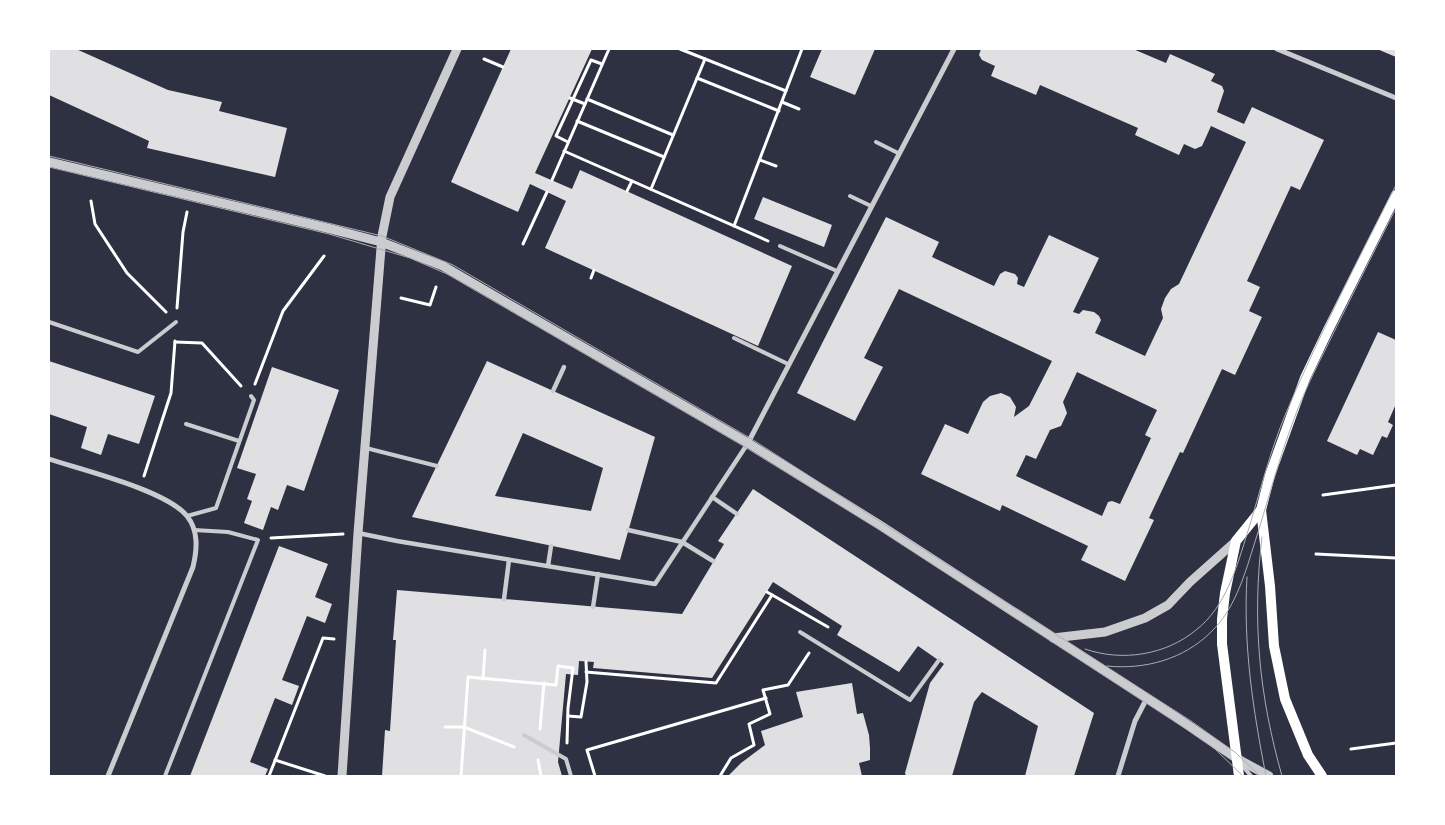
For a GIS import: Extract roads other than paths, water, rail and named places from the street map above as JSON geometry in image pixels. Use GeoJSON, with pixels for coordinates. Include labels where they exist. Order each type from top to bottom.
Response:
{"type":"FeatureCollection","features":[{"type":"Feature","properties":{"kind":"main road"},"geometry":{"type":"LineString","coordinates":[[1239,776],[1222,644],[1225,593],[1236,540],[1260,510],[1270,475],[1305,378],[1396,196]]}},
{"type":"Feature","properties":{"kind":"main road"},"geometry":{"type":"LineString","coordinates":[[1260,510],[1270,586],[1274,646],[1285,699],[1308,755],[1322,776]]}},
{"type":"Feature","properties":{"kind":"street"},"geometry":{"type":"LineString","coordinates":[[342,776],[358,533],[381,242],[390,197],[458,49]]}},
{"type":"Feature","properties":{"kind":"street"},"geometry":{"type":"LineString","coordinates":[[358,533],[655,584],[748,442],[954,49]]}},
{"type":"Feature","properties":{"kind":"street"},"geometry":{"type":"LineString","coordinates":[[1277,49],[1396,98]]}},
{"type":"Feature","properties":{"kind":"street"},"geometry":{"type":"LineString","coordinates":[[49,162],[381,242],[420,256],[455,272],[748,442],[880,525],[1236,758],[1269,776]]}},
{"type":"Feature","properties":{"kind":"street"},"geometry":{"type":"LineString","coordinates":[[553,391],[564,367]]}},
{"type":"Feature","properties":{"kind":"street"},"geometry":{"type":"LineString","coordinates":[[49,460],[140,488],[169,501],[187,516],[194,530],[197,547],[193,567],[108,776]]}},
{"type":"Feature","properties":{"kind":"street"},"geometry":{"type":"LineString","coordinates":[[712,497],[736,514]]}},
{"type":"Feature","properties":{"kind":"street"},"geometry":{"type":"LineString","coordinates":[[628,530],[682,542],[713,561]]}},
{"type":"Feature","properties":{"kind":"street"},"geometry":{"type":"LineString","coordinates":[[1053,638],[1105,632],[1151,616],[1168,605],[1236,540]]}},
{"type":"Feature","properties":{"kind":"street"},"geometry":{"type":"LineString","coordinates":[[548,566],[551,546]]}},
{"type":"Feature","properties":{"kind":"street"},"geometry":{"type":"LineString","coordinates":[[504,599],[509,560]]}},
{"type":"Feature","properties":{"kind":"street"},"geometry":{"type":"LineString","coordinates":[[593,607],[598,574]]}},
{"type":"Feature","properties":{"kind":"street"},"geometry":{"type":"LineString","coordinates":[[1118,776],[1135,721],[1147,698]]}},
{"type":"Feature","properties":{"kind":"lane"},"geometry":{"type":"LineString","coordinates":[[876,142],[898,153]]}},
{"type":"Feature","properties":{"kind":"lane"},"geometry":{"type":"LineString","coordinates":[[850,196],[871,206]]}},
{"type":"Feature","properties":{"kind":"lane"},"geometry":{"type":"LineString","coordinates":[[780,246],[837,271]]}},
{"type":"Feature","properties":{"kind":"lane"},"geometry":{"type":"LineString","coordinates":[[49,322],[138,352],[176,322]]}},
{"type":"Feature","properties":{"kind":"lane"},"geometry":{"type":"LineString","coordinates":[[734,338],[788,364]]}},
{"type":"Feature","properties":{"kind":"lane"},"geometry":{"type":"LineString","coordinates":[[187,516],[216,508],[254,400],[251,396]]}},
{"type":"Feature","properties":{"kind":"lane"},"geometry":{"type":"LineString","coordinates":[[186,424],[239,441]]}},
{"type":"Feature","properties":{"kind":"lane"},"geometry":{"type":"LineString","coordinates":[[365,448],[436,466]]}},
{"type":"Feature","properties":{"kind":"lane"},"geometry":{"type":"LineString","coordinates":[[165,776],[258,540],[228,532],[194,530]]}},
{"type":"Feature","properties":{"kind":"lane"},"geometry":{"type":"LineString","coordinates":[[800,632],[910,700],[939,660]]}},
{"type":"Feature","properties":{"kind":"lane"},"geometry":{"type":"LineString","coordinates":[[524,735],[566,759],[571,776]]}},
{"type":"Feature","properties":{"kind":"lane"},"geometry":{"type":"LineString","coordinates":[[1236,758],[1251,776]]}},
{"type":"Feature","properties":{"kind":"tram line"},"geometry":{"type":"LineString","coordinates":[[49,156],[382,236],[453,265],[750,438],[1191,721],[1236,753],[1260,776]]}},
{"type":"Feature","properties":{"kind":"tram line"},"geometry":{"type":"LineString","coordinates":[[49,167],[329,234],[410,258],[447,274],[745,447],[878,529],[1186,729],[1215,749],[1243,776]]}},
{"type":"Feature","properties":{"kind":"tram line"},"geometry":{"type":"LineString","coordinates":[[1085,649],[1114,655],[1143,654],[1157,650],[1184,639],[1206,621],[1215,610],[1235,572],[1280,427],[1325,326],[1396,185]]}},
{"type":"Feature","properties":{"kind":"tram line"},"geometry":{"type":"LineString","coordinates":[[1107,666],[1121,667],[1149,664],[1176,656],[1189,649],[1211,632],[1226,614],[1246,570],[1283,451],[1303,396],[1396,208]]}},
{"type":"Feature","properties":{"kind":"tram line"},"geometry":{"type":"LineString","coordinates":[[1262,537],[1258,598],[1260,658],[1268,716],[1282,776]]}},
{"type":"Feature","properties":{"kind":"tram line"},"geometry":{"type":"LineString","coordinates":[[1247,577],[1246,628],[1250,677],[1266,776]]}}]}
